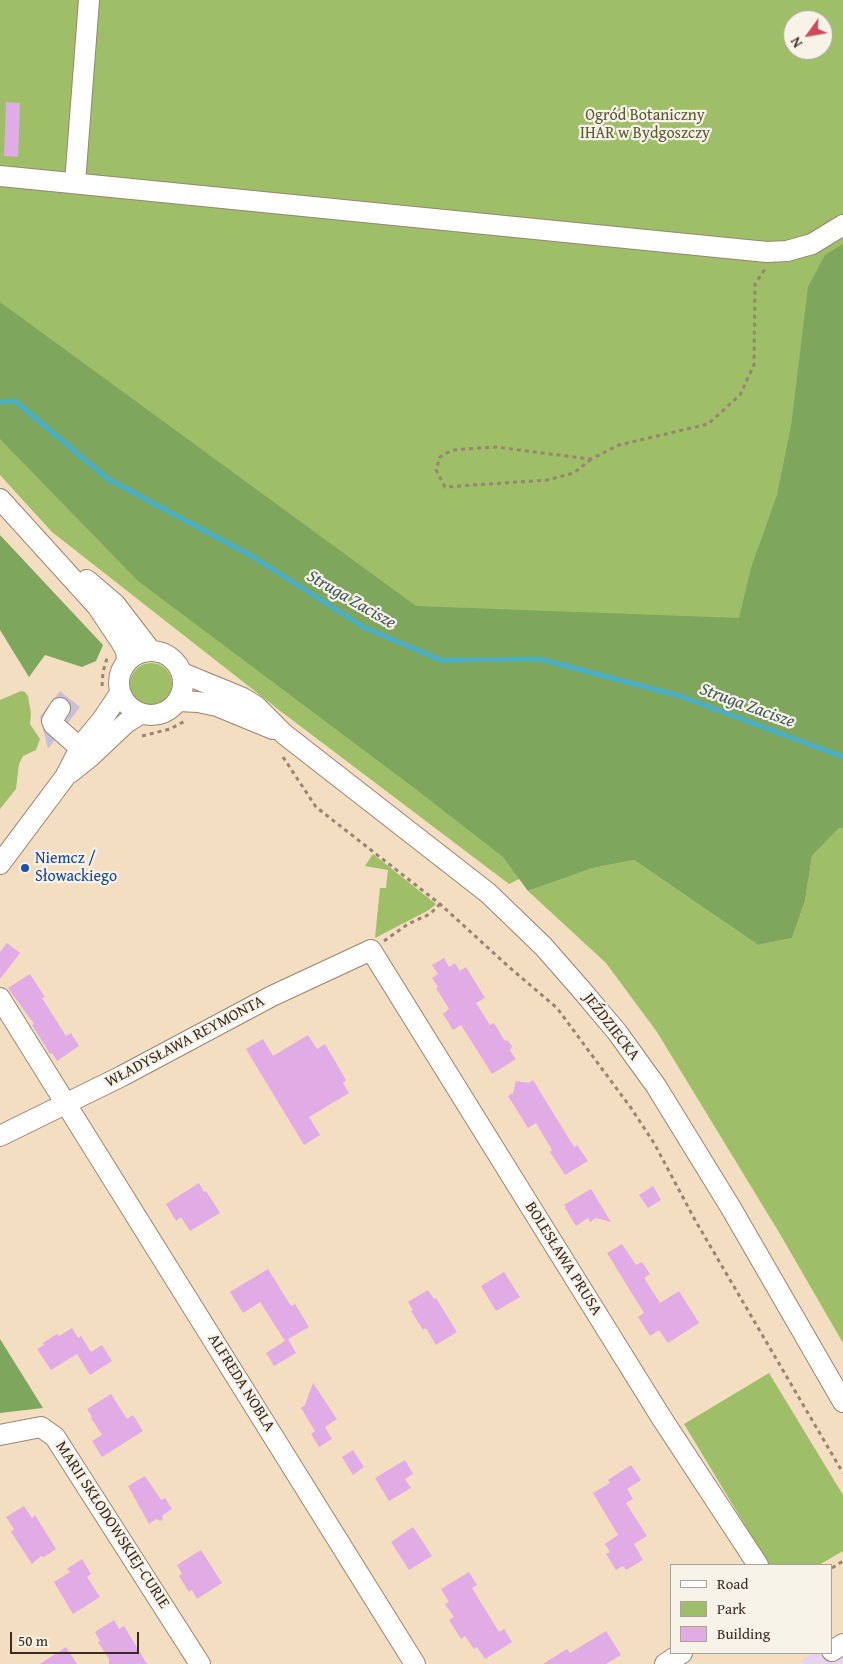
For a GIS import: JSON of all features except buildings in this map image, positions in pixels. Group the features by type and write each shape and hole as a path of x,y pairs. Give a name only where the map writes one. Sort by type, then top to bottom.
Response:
{"street":[{"path":"75,182 89,0"},
{"path":"0,176 767,252 787,251 812,244 829,236 843,226"},
{"path":"0,499 97,606 126,651 128,661"},
{"path":"58,561 91,582 115,604 151,651"},
{"path":"0,864 65,777 80,748 102,720 111,692 119,682 121,671 128,661 139,653 151,651 168,656 178,664 182,673 184,685 178,701 171,709 161,714 151,716 140,714 111,692"},
{"name":"JEŹDZIECKA","path":"182,673 243,698 256,706 280,743"},
{"name":"JEŹDZIECKA","path":"178,701 198,702 217,706 280,743 488,893 542,946 611,1025 656,1086 731,1208 843,1402"},
{"path":"60,708 52,721 54,725 80,748"},
{"path":"65,777 90,757 115,733 140,714"},
{"name":"WŁADYSŁAWA REYMONTA","path":"0,1136 122,1076 272,996 372,950"},
{"name":"BOLESŁAWA PRUSA","path":"372,950 661,1417 757,1564"},
{"name":"ALFREDA NOBLA","path":"0,998 416,1664"},
{"name":"MARII SKŁODOWSKIEJ-CURIE","path":"0,1434 41,1427 55,1437 200,1664"},
{"path":"665,1664 680,1654"}],"path":[{"path":"590,459 496,447 452,450 440,457 436,470 445,487 547,480 574,473 590,459 618,445 708,424 740,395 754,365 755,284 766,268 787,251"},
{"path":"108,651 108,660 103,672 111,692"},
{"path":"115,733 122,740 170,729 195,716"},
{"path":"280,743 282,756 316,807 440,904 557,1008 626,1101 654,1143 695,1220 843,1473"},
{"path":"372,950 408,924 430,914 440,904"}],"shaded area":[{"path":"60,691 80,707 48,749 40,717"},
{"path":"843,1634 843,1664 803,1664 801,1661 812,1654 833,1654 833,1640"}],"green space":[{"name":"Ogród Botaniczny IHAR w Bydgoszczy","path":"0,0 843,0 843,763 632,824 509,884 279,710 52,532 0,475"},
{"path":"843,244 843,828 839,828 812,856 805,901 792,938 758,945 634,860 593,868 528,891 503,857 413,787 138,581 0,439 0,302 416,606 739,618 751,568 777,495 791,426 808,287 825,255"},
{"path":"0,535 103,645 96,661 82,667 45,655 29,677 0,630"},
{"path":"155,663 163,666 169,672 172,684 169,696 163,702 147,705 139,702 133,696 130,680 133,672 139,666"},
{"path":"21,691 25,692 28,696 31,714 30,724 40,739 36,750 23,756 19,764 16,789 0,809 0,700"},
{"path":"839,828 843,828 843,1343 780,1234 657,1032 606,963 528,891 593,868 634,860 758,945 792,938 805,901 812,856"},
{"path":"373,854 436,904 429,910 375,938 380,888 386,888 388,870 365,866"},
{"path":"0,1339 43,1408 0,1413"},
{"path":"769,1373 843,1495 843,1551 821,1564 768,1564 684,1424"}],"waterway":[{"name":"Struga Zacisze","path":"0,402 15,401 108,479 252,556 365,628 441,660 540,659 680,696 843,757"}],"place":[{"name":"Niemcz / Słowackiego","path":"25,868"}]}
